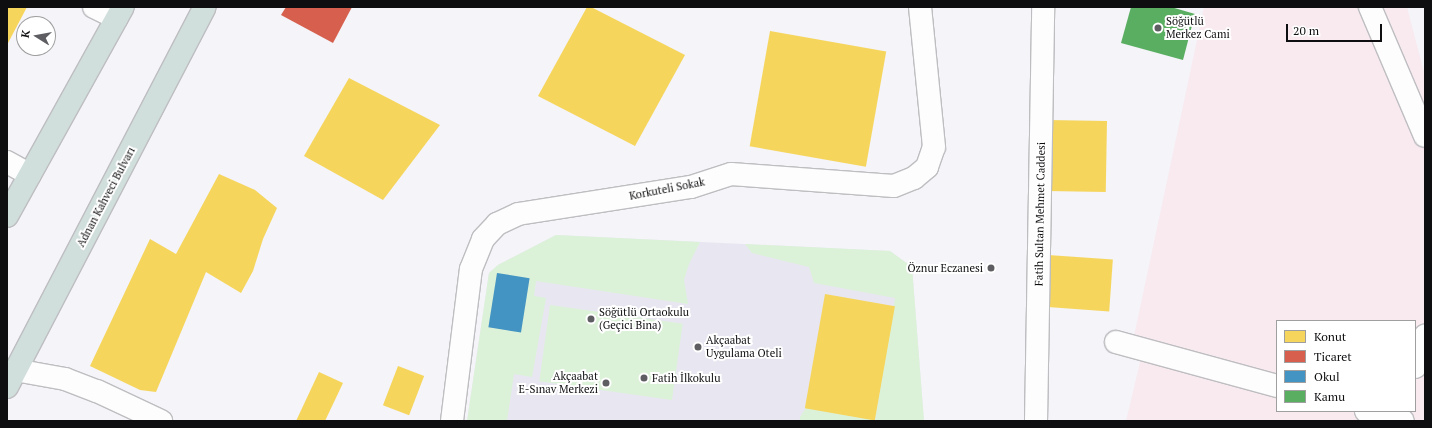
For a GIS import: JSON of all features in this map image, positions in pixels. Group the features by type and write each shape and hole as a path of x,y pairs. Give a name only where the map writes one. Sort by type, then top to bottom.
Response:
{"highway":[{"name":"Adnan Kahveci Bulvarı","path":"11,379 205,7"},
{"path":"7,216 120,12"}],"street":[{"path":"94,7 120,12"},
{"name":"Korkuteli Sokak","path":"452,421 471,269 483,239 497,224 518,214 692,186 732,174 894,186 914,178 927,167 934,147 920,7"},
{"name":"Fatih Sultan Mehmet Caddesi","path":"1036,421 1043,7"},
{"path":"1370,7 1425,136"},
{"path":"7,162 30,175"},
{"path":"1416,364 1425,336"},
{"path":"1116,342 1276,386"},
{"path":"11,379 65,379 96,391 161,421"},
{"path":"1372,412 1401,417"}],"shaded area":[{"path":"1204,7 1407,7 1425,76 1425,421 1126,421 1146,337 1134,336"},
{"name":"Akçaabat Uygulama Oteli","path":"556,235 890,251 912,267 924,421 467,421 489,273 498,265"}],"green space":[{"path":"556,235 700,242 689,264 684,280 688,304 536,281 534,296 546,298 532,377 514,374 507,421 467,421 489,273 498,265"},
{"path":"745,244 890,251 912,267 924,421 800,421 800,417 806,408 875,420 895,298 814,283 809,267 752,253"},
{"path":"550,305 683,324 672,400 539,381"}],"building: Konut":[{"path":"7,7 27,7 22,16 16,16 16,28 7,45"},
{"path":"587,7 591,7 685,55 635,146 538,96"},
{"path":"770,31 886,51 866,167 750,146"},
{"path":"349,78 440,125 383,200 304,156"},
{"path":"1048,120 1107,121 1106,192 1047,191"},
{"path":"219,174 255,190 277,208 263,239 253,271 241,293 206,272 156,392 140,390 90,366 150,239 176,254"},
{"path":"1048,255 1113,260 1109,311 1044,307"},
{"path":"825,294 895,306 875,421 805,408"},
{"path":"398,366 424,376 409,415 383,405"},
{"path":"319,372 343,383 325,421 296,421"}],"building: Ticaret":[{"path":"286,7 352,7 333,43 281,15"}],"building: Okul":[{"path":"497,273 530,278 521,332 488,327"}],"building: Kamu":[{"name":"Söğütlü Merkez Cami","path":"1131,7 1171,7 1195,14 1183,60 1121,43"}],"place":[{"name":"Söğütlü Merkez Cami","path":"1158,28"},
{"name":"Öznur Eczanesi","path":"991,268"},
{"name":"Söğütlü Ortaokulu (Geçici Bina)","path":"591,319"},
{"name":"Akçaabat Uygulama Oteli","path":"698,347"},
{"name":"Fatih İlkokulu","path":"644,378"},
{"name":"Akçaabat E-Sınav Merkezi","path":"606,383"}]}
